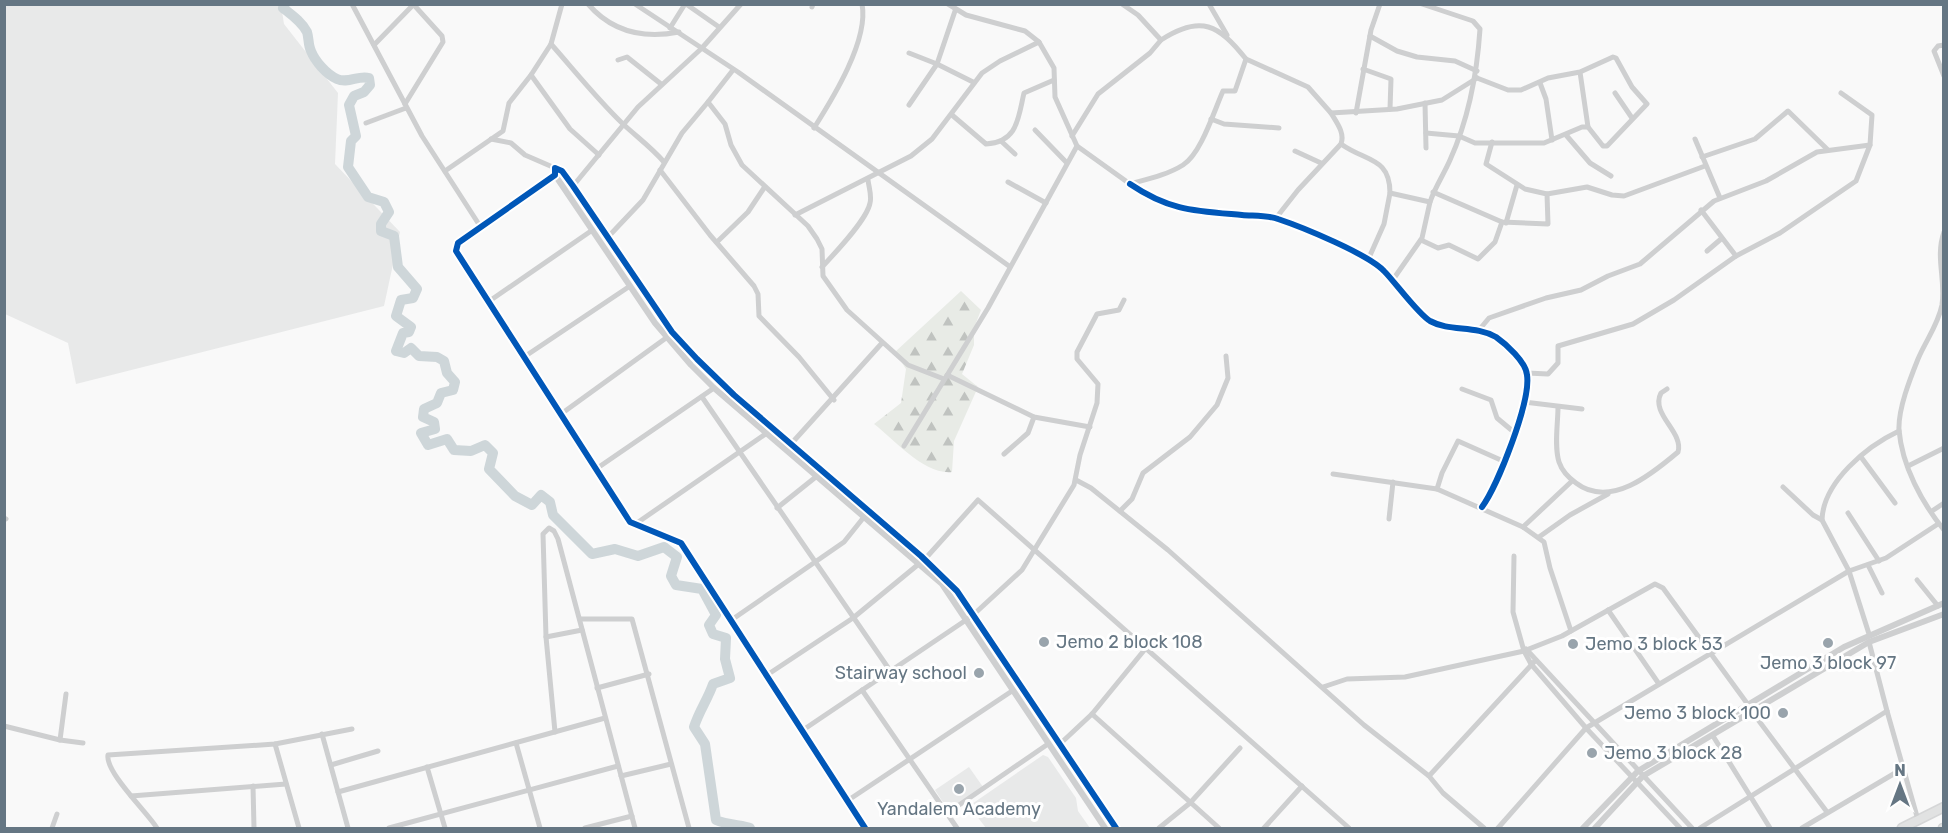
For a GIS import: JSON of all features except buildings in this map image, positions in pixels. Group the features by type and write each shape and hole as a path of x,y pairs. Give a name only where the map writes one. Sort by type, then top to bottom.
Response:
{"main road":[{"path":"1902,828 1944,807"}],"street":[{"path":"352,4 406,106 480,226"},
{"path":"445,171 504,129 509,103 531,75 550,44 562,4"},
{"path":"588,4 603,21 618,29 652,35 679,32"},
{"path":"634,4 702,48 1009,266"},
{"path":"670,28 686,4 719,27"},
{"path":"573,186 661,84 702,48 741,4"},
{"path":"814,128 832,100 856,46 861,29 862,4"},
{"path":"948,4 955,11 1025,31 1039,42 1054,68 1055,97 1077,146 1155,200 1177,208 1276,218 1383,269 1430,321 1443,326 1479,330 1497,338 1527,373 1524,402 1515,434 1482,507"},
{"path":"1122,4 1138,15 1161,40"},
{"path":"1209,4 1228,36 1246,59 1308,87 1340,127 1343,138 1341,144 1321,164 1276,218"},
{"path":"1356,113 1370,36 1380,4"},
{"path":"1392,281 1421,240 1433,192 1459,136 1477,75 1478,26 1473,21 1422,4"},
{"path":"366,123 406,106 443,42 442,36 414,5 374,45"},
{"path":"909,105 937,64 955,11"},
{"path":"1072,136 1098,94 1150,53 1161,40 1193,25 1211,28 1228,36"},
{"path":"1370,36 1397,51 1417,57 1455,61 1477,75 1515,91 1548,78 1580,72 1609,58 1617,58 1632,87 1647,102 1606,146 1603,146 1588,127 1580,72"},
{"path":"795,215 868,180 911,156 932,139 952,115 973,82 1000,61 1039,42"},
{"path":"550,44 624,125 643,139 664,162"},
{"path":"1944,45 1938,46 1934,51 1944,76"},
{"path":"909,53 973,82"},
{"path":"618,60 627,57 661,84"},
{"path":"1130,184 1185,164 1196,152 1223,92 1235,92 1246,59"},
{"path":"1363,69 1391,79 1390,109"},
{"path":"608,237 643,200 692,119 733,70"},
{"path":"531,75 570,129 599,155"},
{"path":"1331,113 1356,113 1442,100 1477,75"},
{"path":"952,115 987,144 1010,138 1019,120 1024,93 1054,80"},
{"path":"1540,83 1546,99 1552,140"},
{"path":"1615,93 1632,118"},
{"path":"1527,373 1548,374 1558,363 1558,346 1633,324 1674,300 1736,256 1780,233 1856,182 1870,145 1872,115 1841,93"},
{"path":"708,102 725,124 736,156 764,188 795,215 817,239 822,249 823,276 847,310 882,343 914,369 945,377 1034,417 1090,427"},
{"path":"1425,103 1426,148"},
{"path":"1702,157 1755,139 1788,111 1828,150"},
{"path":"1211,119 1224,124 1278,128"},
{"path":"1426,133 1459,136 1475,143 1552,140 1581,127 1588,127"},
{"path":"1035,130 1066,162"},
{"path":"1566,135 1590,163 1611,176"},
{"path":"1695,138 1720,198"},
{"path":"491,139 511,143 525,155 558,171 573,186 663,319 697,359 791,444 817,476 864,518 922,561"},
{"path":"1001,141 1014,154"},
{"path":"1492,142 1486,164 1517,185 1547,194 1587,187 1612,195 1624,196 1705,166"},
{"path":"1341,144 1385,169 1390,176 1390,192 1384,224 1368,260"},
{"path":"1479,330 1489,318 1546,298 1581,290 1608,276 1640,264 1701,210 1720,198 1766,181 1816,152 1870,145"},
{"path":"904,446 988,308 1066,162 1077,146"},
{"path":"1295,151 1321,164"},
{"path":"660,170 754,286 758,294 759,316 799,357 834,400"},
{"path":"558,171 480,226 458,243 456,248 488,302 634,525 681,543 729,621 767,675 865,828"},
{"path":"558,171 591,231 666,338 714,388 767,433 804,459 957,591 969,617 1012,691 1105,828"},
{"path":"821,268 841,247 869,208 871,195 868,180"},
{"path":"1008,182 1046,203"},
{"path":"1421,240 1438,248 1449,245 1478,259 1495,242 1517,185"},
{"path":"717,242 748,212 764,188"},
{"path":"1390,192 1430,202"},
{"path":"1433,192 1504,223 1548,224 1547,194"},
{"path":"1701,210 1736,256"},
{"path":"488,302 591,231"},
{"path":"1944,232 1939,258 1942,303 1938,321 1918,359 1900,416 1899,430 1916,489 1944,530"},
{"path":"1707,251 1721,239"},
{"path":"524,357 630,286"},
{"path":"803,730 969,617 1022,570 1076,480 1080,455 1090,427 1099,389 1095,379 1077,359 1077,352 1097,314 1119,310 1124,300"},
{"path":"656,323 663,319"},
{"path":"561,414 666,338"},
{"path":"791,444 834,400 882,343"},
{"path":"1120,511 1132,499 1143,473 1184,443 1217,405 1228,378 1226,356"},
{"path":"596,469 714,388"},
{"path":"1462,389 1491,400 1497,418 1515,434"},
{"path":"1539,537 1570,515 1644,478 1678,452 1679,445 1659,405 1661,393 1667,389"},
{"path":"702,397 891,672"},
{"path":"1524,402 1582,409"},
{"path":"1558,407 1559,462 1572,481 1582,488 1598,493 1612,492"},
{"path":"1004,454 1028,433 1034,417"},
{"path":"1822,520 1828,493 1861,457 1884,438 1899,430"},
{"path":"634,525 767,433"},
{"path":"1437,489 1457,441 1503,461"},
{"path":"1908,466 1944,448"},
{"path":"1861,457 1895,503"},
{"path":"1333,474 1437,489 1482,507 1539,537 1544,542 1550,568 1571,631"},
{"path":"777,508 817,476"},
{"path":"1076,480 1091,488 1120,511 1241,613 1370,730 1430,776 1443,793 1484,828"},
{"path":"1523,527 1572,481"},
{"path":"1389,519 1393,482"},
{"path":"1783,487 1813,515 1822,520 1849,571 1869,634"},
{"path":"767,675 853,618 922,561 978,500 1349,828"},
{"path":"1932,511 1944,503"},
{"path":"1848,513 1879,561"},
{"path":"729,621 844,542 864,518"},
{"path":"1498,828 1586,728 1849,571 1879,561 1938,524"},
{"path":"555,732 546,637 543,534 545,529 552,528 558,539 635,828"},
{"path":"1514,556 1514,612 1525,649 1533,663 1586,728 1680,828"},
{"path":"1868,565 1882,593"},
{"path":"1595,828 1637,782 1641,774 1844,647 1869,634 1941,605 1917,580"},
{"path":"1323,687 1347,679 1405,677 1525,649 1571,631 1650,585 1660,585 1749,706"},
{"path":"1608,610 1659,684"},
{"path":"1583,828 1631,776 1641,774 1737,723 1869,642 1944,614"},
{"path":"969,617 1060,743 1080,777 1116,828"},
{"path":"580,619 632,619 689,828"},
{"path":"546,637 582,630"},
{"path":"1869,642 1902,769 1918,820"},
{"path":"1844,647 1849,654"},
{"path":"1060,743 1092,714 1146,648"},
{"path":"1430,776 1533,663"},
{"path":"1533,663 1594,723 1692,828"},
{"path":"597,688 648,674"},
{"path":"862,690 957,828"},
{"path":"847,801 1012,691"},
{"path":"60,740 66,693"},
{"path":"1700,828 1749,795 1887,711"},
{"path":"1753,713 1827,812"},
{"path":"1092,714 1219,828"},
{"path":"1732,716 1737,723"},
{"path":"338,792 605,718"},
{"path":"4,726 60,740 83,743"},
{"path":"157,828 120,784 107,761 108,755 275,744 352,729"},
{"path":"322,734 348,828"},
{"path":"1713,736 1770,828"},
{"path":"516,743 540,828"},
{"path":"275,744 299,828"},
{"path":"946,814 1048,744"},
{"path":"1159,828 1190,803 1240,748"},
{"path":"331,765 378,751"},
{"path":"621,776 670,764"},
{"path":"389,828 618,766"},
{"path":"428,767 445,828"},
{"path":"1802,828 1902,769"},
{"path":"1073,781 1080,777"},
{"path":"131,796 286,784"},
{"path":"253,786 254,828"},
{"path":"1264,828 1302,786"},
{"path":"52,828 57,814"},
{"path":"585,828 632,816"},
{"path":"1673,821 1679,816"}],"shaded area":[{"path":"5,4 281,5 284,24 338,93 335,164 400,232 384,306 76,384 68,343 5,314"},
{"path":"1043,755 1048,757 1076,798 1078,811 1090,828 986,828 969,806"},
{"name":"Yandalem Academy","path":"969,767 983,787 948,810 935,790"}],"green space":[{"path":"961,291 981,310 974,328 974,345 962,374 978,387 954,441 952,472 931,468 921,462 874,424 901,403 906,369 895,352"}],"waterway":[{"path":"285,4 283,8 305,28 313,55 325,71 341,80 369,78 370,85 364,92 354,96 349,105 356,136 351,141 348,167 368,197 384,202 389,212 381,224 381,231 394,236 398,267 417,289 413,298 401,300 396,316 411,327 409,332 403,333 396,351 404,353 411,348 419,356 437,357 444,361 447,373 455,382 453,390 441,393 437,403 424,409 423,417 434,422 435,429 421,433 428,445 447,439 454,450 471,451 485,445 493,453 489,469 515,496 532,505 541,495 550,502 553,515 592,554 615,549 638,556 664,547 677,557 671,576 676,585 702,589 716,615 709,625 713,634 726,638 725,659 730,678 713,684 694,727 705,744 716,820 750,828"}],"cycle path":[{"path":"865,828 681,543 630,522 456,251 458,243 555,175 555,168 562,171 573,186 672,332 697,359 734,395 921,556 957,591 1116,828"},
{"path":"1130,184 1171,205 1210,212 1269,217 1318,234 1376,264 1430,321 1488,333 1505,344 1526,370 1527,387 1512,442 1496,481 1482,507"}],"place":[{"name":"Jemo 2 block 108","path":"1044,642"},
{"name":"Jemo 3 block 97","path":"1828,643"},
{"name":"Jemo 3 block 53","path":"1573,644"},
{"name":"Stairway school","path":"979,673"},
{"name":"Jemo 3 block 100","path":"1783,713"},
{"name":"Jemo 3 block 28","path":"1592,753"},
{"name":"Yandalem Academy","path":"959,789"}]}
